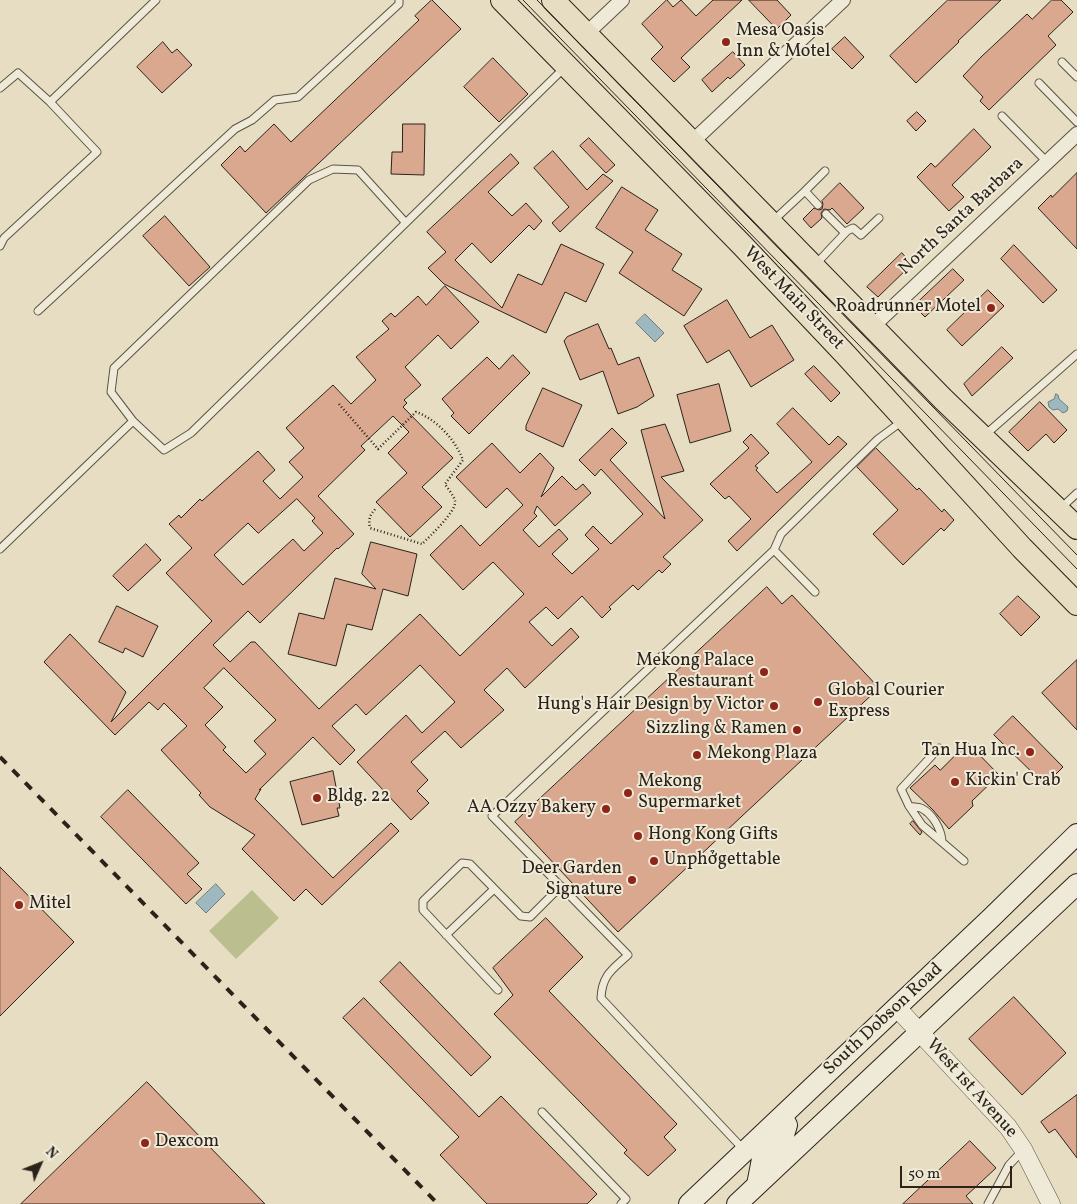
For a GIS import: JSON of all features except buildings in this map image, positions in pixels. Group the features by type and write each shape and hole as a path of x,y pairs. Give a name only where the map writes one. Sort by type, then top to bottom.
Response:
{"main road":[{"name":"West Main Street","path":"502,0 748,252 905,419 1022,548 1077,604"},
{"name":"West Main Street","path":"553,0 872,327 982,437 1077,528"},
{"name":"South Dobson Road","path":"689,1204 897,1008 1077,834"},
{"name":"South Dobson Road","path":"737,1204 1077,884"},
{"path":"758,1185 762,1159 784,1135 787,1125 782,1116"}],"street":[{"path":"586,34 622,0"},
{"path":"692,142 843,0"},
{"name":"North Santa Barbara","path":"872,327 1077,134"},
{"name":"West 1st Avenue","path":"897,1008 1008,1127 1023,1149 1051,1204"}],"lane":[{"path":"50,102 156,0"},
{"path":"38,310 235,129 252,120 275,100 298,97 399,4 399,0"},
{"path":"1062,62 1077,78"},
{"path":"0,88 18,73 50,102 97,152 2,236 0,246"},
{"path":"406,223 358,170 333,169 309,180 114,368 111,392 133,421 164,450 191,433 406,223 558,74"},
{"path":"1039,83 1077,122"},
{"path":"1002,116 1046,162"},
{"path":"771,224 825,171"},
{"path":"805,190 818,204"},
{"path":"826,214 845,233"},
{"path":"814,267 845,233 853,228 862,235 879,218"},
{"path":"982,437 1076,356"},
{"path":"745,1151 601,998 602,984 628,955 492,816 774,550 782,534 878,439 905,419"},
{"path":"0,549 133,421"},
{"path":"1059,510 1077,492"},
{"path":"774,550 816,592"},
{"path":"939,748 901,789 909,806 922,825 964,861"},
{"path":"909,806 921,808 931,816 942,833 942,841"},
{"path":"498,990 423,910 423,901 462,863 470,864 520,916 530,917 561,886"},
{"path":"446,935 494,889"},
{"path":"542,1112 626,1198 621,1204"},
{"path":"988,1204 1009,1165 1023,1149"}],"path":[{"path":"339,404 378,449 416,412 423,414 432,420 459,449 463,460 445,484 455,502 454,507 450,515 422,544 370,528 371,514 376,508"}],"green space":[{"path":"252,890 279,918 236,959 209,931"}],"water":[{"path":"645,314 664,333 655,342 636,323"},
{"path":"1056,394 1068,407 1067,411 1063,413 1058,409 1053,410 1049,407 1048,402 1054,399"},
{"path":"216,884 225,894 206,913 196,903"}],"tram line":[{"path":"523,0 1077,569"},
{"path":"537,0 1077,555"}],"railway":[{"path":"0,757 438,1204"}],"place":[{"name":"Mesa Oasis Inn & Motel","path":"726,42"},
{"name":"Roadrunner Motel","path":"991,308"},
{"name":"Mekong Palace Restaurant","path":"764,672"},
{"name":"Global Courier Express","path":"818,702"},
{"name":"Hung's Hair Design by Victor","path":"774,706"},
{"name":"Sizzling & Ramen","path":"797,730"},
{"name":"Tan Hua Inc.","path":"1030,752"},
{"name":"Mekong Plaza","path":"697,755"},
{"name":"Kickin' Crab","path":"955,782"},
{"name":"Mekong Supermarket","path":"628,793"},
{"name":"Bldg. 22","path":"317,798"},
{"name":"AA Ozzy Bakery","path":"606,809"},
{"name":"Hong Kong Gifts","path":"638,836"},
{"name":"Unphởgettable","path":"654,861"},
{"name":"Deer Garden Signature","path":"632,880"},
{"name":"Mitel","path":"19,905"},
{"name":"Dexcom","path":"145,1143"}]}
